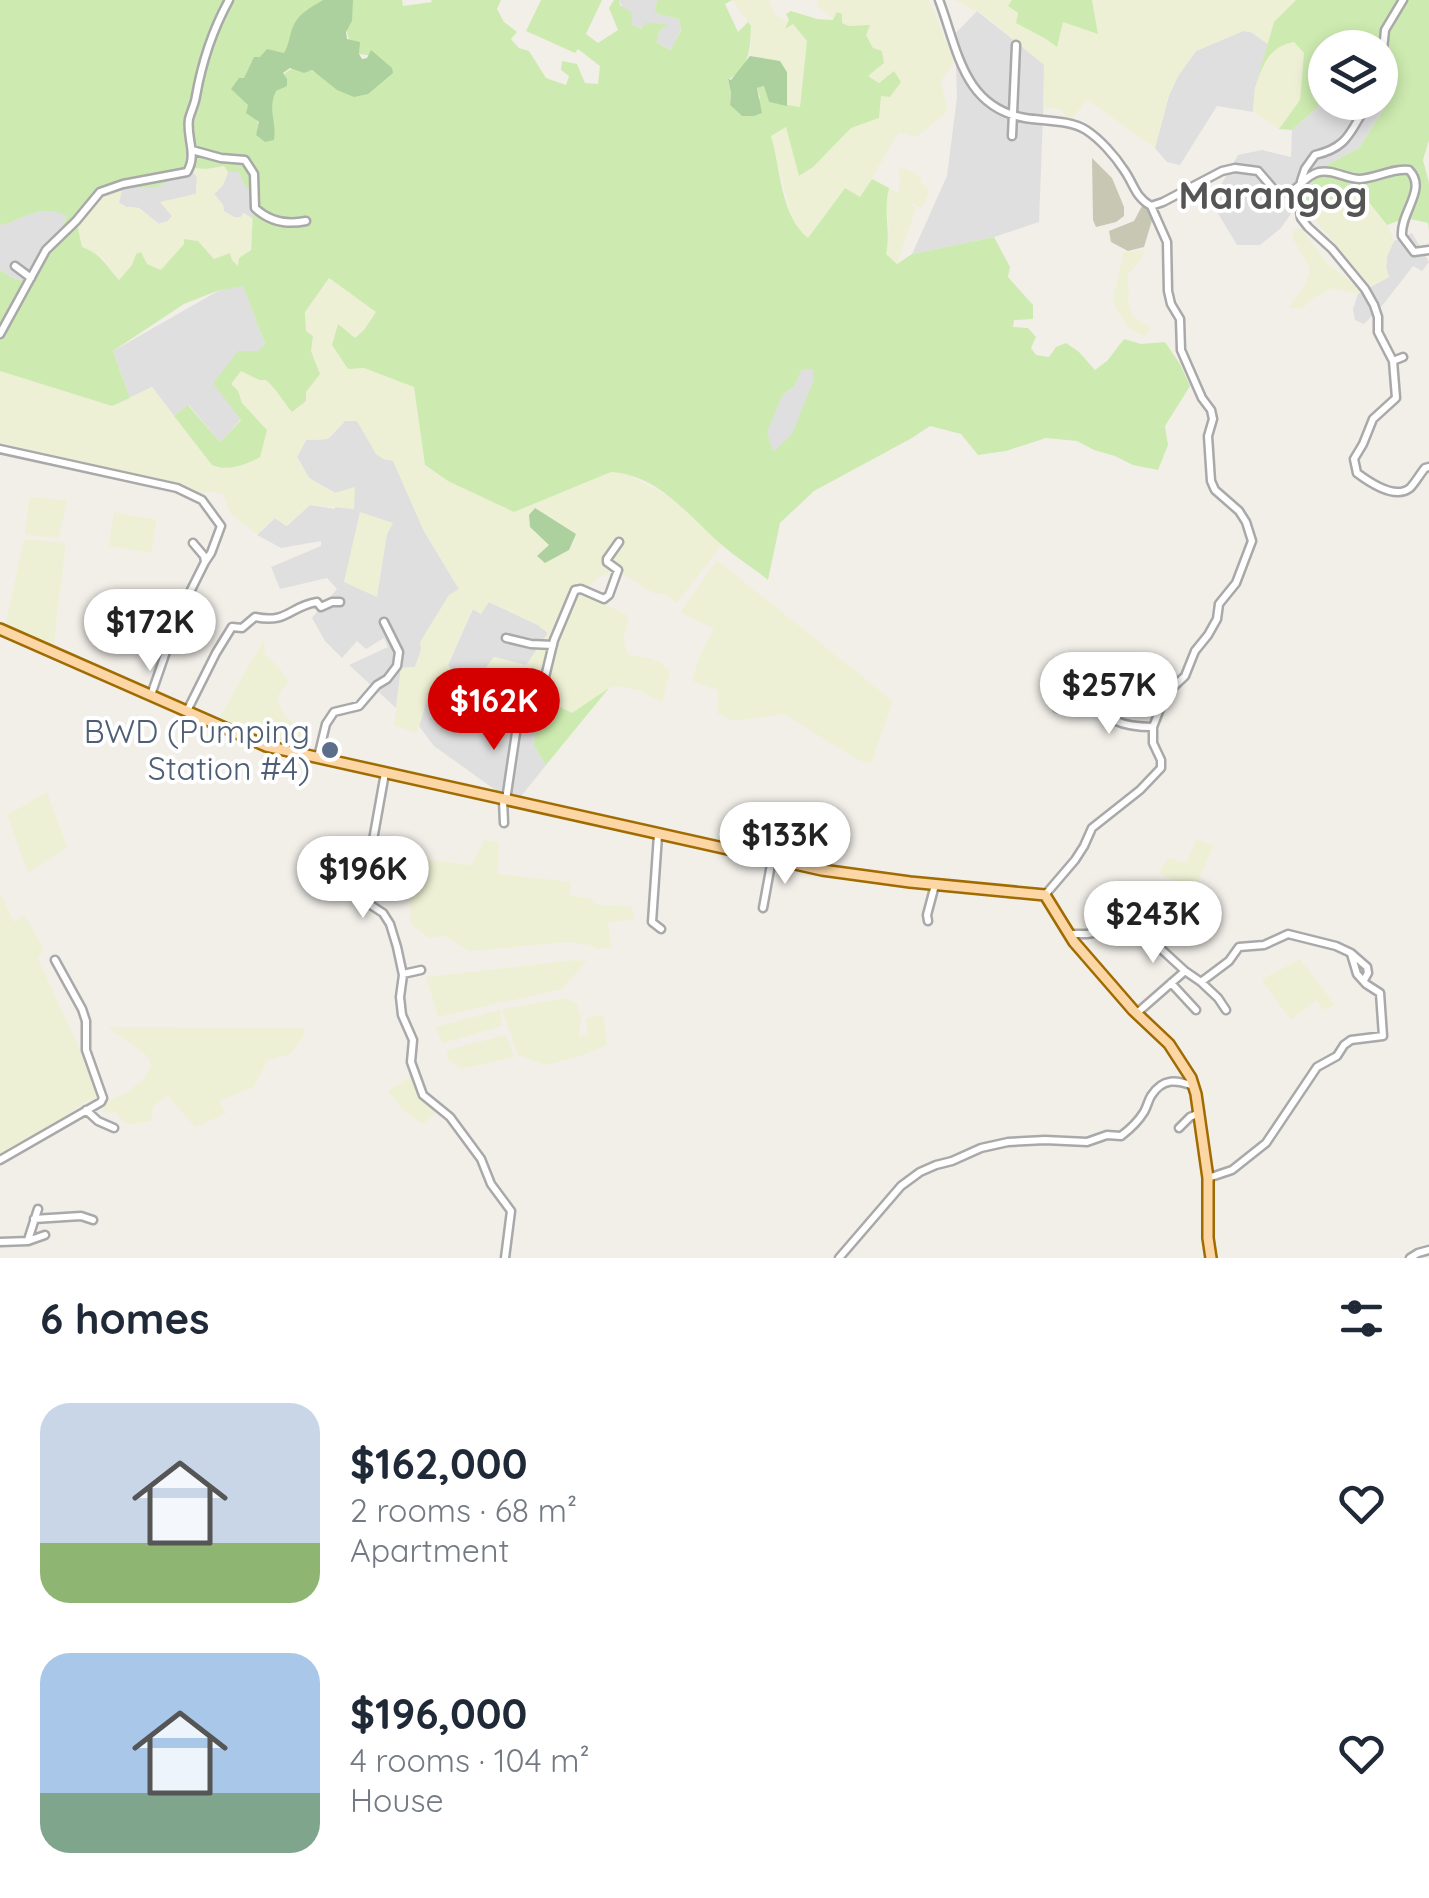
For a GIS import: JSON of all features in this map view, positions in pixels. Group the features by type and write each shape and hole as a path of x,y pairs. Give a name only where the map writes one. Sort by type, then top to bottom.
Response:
{"main road":[{"path":"0,629 266,746 848,874 1045,895 1069,934 1185,1066 1194,1086 1208,1178 1210,1258"}],"street":[{"path":"0,334 46,250 100,192 187,172 190,168 188,123 212,33 229,0"},
{"path":"939,0 964,68 979,96 1014,115 1084,128 1122,166 1136,194 1151,206 1167,242 1168,291 1180,319 1181,350 1213,418 1208,436 1211,481 1246,522 1252,541 1236,583 1219,604 1217,619 1194,650 1183,681 1168,692 1152,727 1160,768 1140,790 1092,828 1075,860 1045,895"},
{"path":"1385,30 1403,0"},
{"path":"1012,136 1016,45"},
{"path":"1358,120 1336,149 1315,155 1305,169 1298,188 1301,218 1365,290 1377,312 1380,336 1393,361 1396,398 1373,419 1354,459 1357,473 1370,483 1401,492 1429,468"},
{"path":"192,150 245,160 254,174 254,208 286,223 306,221"},
{"path":"1151,206 1235,168 1258,171 1276,192 1286,193 1317,172 1360,179 1409,170 1417,178 1417,186 1402,223 1402,236 1414,252 1429,250"},
{"path":"15,266 31,278"},
{"path":"1393,361 1403,356"},
{"path":"0,449 178,488 202,500 218,520 221,526 211,553 174,624 150,696"},
{"path":"504,823 504,800 517,726 527,694 545,677 552,645 575,590 604,599 609,595 618,570 607,559 619,542"},
{"path":"193,543 205,562"},
{"path":"188,711 232,628 242,628 255,616 268,620 282,618 312,602 321,607 340,602"},
{"path":"318,758 326,724 334,712 359,706 397,666 400,652 384,622"},
{"path":"506,638 552,645"},
{"path":"1057,708 1076,707 1089,690 1095,692 1104,714 1119,722 1152,727"},
{"path":"386,772 363,896 390,924 403,974 402,1015 413,1040 412,1062 423,1095 450,1117 509,1206 512,1220 505,1258"},
{"path":"658,835 652,922 661,929"},
{"path":"762,908 772,859"},
{"path":"928,921 936,884"},
{"path":"1069,934 1136,926 1201,982 1226,1010"},
{"path":"1201,982 1239,947 1264,945 1288,934 1325,942 1351,953 1367,966 1364,980 1380,993 1383,1036 1351,1040 1337,1056 1317,1067 1266,1143 1232,1170 1208,1178"},
{"path":"0,1160 104,1098 86,1050 82,1009 55,960"},
{"path":"403,974 421,970"},
{"path":"1137,1013 1185,971"},
{"path":"1171,983 1196,1010"},
{"path":"839,1258 902,1186 920,1172 993,1144 1034,1140 1087,1142 1106,1135 1121,1136 1144,1113 1160,1087 1181,1080 1194,1086"},
{"path":"86,1110 114,1128"},
{"path":"1179,1128 1199,1113"},
{"path":"32,1250 38,1209"},
{"path":"34,1219 81,1216 93,1220"},
{"path":"0,1242 45,1236"},
{"path":"1410,1258 1429,1250"}],"shaded area":[{"path":"619,0 657,0 656,13 679,19 681,29 672,50 657,43 665,25 643,29 631,25"},
{"path":"732,0 770,0 774,14 793,23 807,41 800,107 787,106 787,72 780,61 750,56 751,26"},
{"path":"817,0 929,0 954,61 941,81 948,111 917,137 899,132 860,198 845,188 807,239 792,220 771,136 786,127 800,176 851,128 879,118 879,84 867,76 873,49 861,27 834,20 817,6"},
{"path":"954,0 1012,0 1009,6 1056,46 1063,21 1098,33 1092,0 1296,0 1274,22 1268,44 1243,31 1196,51 1169,95 1155,148 1087,100 1067,125 1062,109 1043,108 1044,65 984,15"},
{"path":"977,11 1045,65 1039,222 994,237 912,254 947,176 957,97 955,34"},
{"path":"1243,31 1268,44 1255,88 1253,112 1217,106 1180,165 1167,162 1155,148 1178,76 1196,51"},
{"path":"1294,42 1304,52 1300,100 1279,129 1253,112 1255,88 1266,58 1281,45"},
{"path":"1308,116 1308,120 1376,120 1359,148 1323,167 1281,228 1260,245 1237,245 1211,202 1238,155 1262,150 1291,157 1292,130"},
{"path":"1092,158 1112,178 1124,207 1124,216 1116,222 1096,227 1093,220"},
{"path":"224,166 228,172 214,194 224,211 234,217 243,213 253,219 250,250 238,267 232,260 214,259 198,241 184,240 161,271 147,264 141,252 119,280 104,258 82,247 77,224 105,193 123,186 119,203 139,208 158,224 172,216 160,202 196,194 197,177 193,172 186,173 191,168"},
{"path":"900,167 922,179 929,194 921,209 904,198 916,208 897,264 886,254 886,199 889,188 898,193"},
{"path":"193,172 197,177 196,194 161,202 172,216 168,221 159,224 139,208 118,202 123,186"},
{"path":"228,172 240,172 254,190 253,219 244,213 233,217 224,212 214,194"},
{"path":"1365,196 1386,221 1394,241 1387,256 1389,277 1371,286 1308,212 1324,200"},
{"path":"1142,206 1150,208 1153,217 1144,247 1128,251 1111,242 1109,231 1134,221"},
{"path":"47,210 67,216 31,273 26,279 16,280 0,270 0,224"},
{"path":"1301,228 1326,262 1361,290 1358,294 1332,288 1302,309 1288,308 1309,274 1292,237 1294,230"},
{"path":"1412,233 1429,262 1422,271 1413,266 1364,324 1355,320 1353,309 1358,294 1389,277 1387,256 1394,241"},
{"path":"1145,250 1127,282 1133,316 1151,328 1144,337 1127,326 1113,299 1124,252"},
{"path":"328,278 377,312 354,338 338,326 332,346 348,369 364,368 414,386 425,466 514,512 611,472 626,473 675,500 722,545 677,603 615,569 597,578 584,593 629,616 624,636 629,655 650,658 670,671 662,703 641,691 618,686 572,713 560,707 535,728 492,697 504,678 486,667 494,657 526,665 548,633 489,602 481,614 472,609 448,665 466,691 446,705 426,702 417,733 394,726 401,668 415,667 420,642 449,595 459,589 424,531 393,461 376,454 357,421 345,421 328,439 306,440 297,457 309,478 335,493 355,487 354,509 310,505 286,526 275,518 257,535 230,513 223,494 188,494 176,483 0,443 0,371 112,406 152,387 212,465 229,468 248,464 267,430 242,403 231,384 241,370 266,380 281,394 284,403 306,392 313,336 305,330 306,311"},
{"path":"243,285 265,344 259,351 238,352 241,419 220,442 189,405 174,416 152,387 130,398 113,351 218,291"},
{"path":"802,368 813,369 814,382 792,435 773,453 766,432 782,396 795,385"},
{"path":"345,421 357,421 383,459 393,460 424,531 459,589 421,650 415,667 401,668 396,708 349,665 388,647 384,638 366,649 357,641 342,658 325,641 312,618 337,589 327,578 280,589 271,567 321,546 321,541 281,548 257,535 275,518 287,526 310,505 335,509 335,493 309,478 297,457 306,440 328,439"},
{"path":"29,497 67,500 59,538 25,535"},
{"path":"114,512 157,520 151,553 108,546"},
{"path":"360,512 393,523 387,534 377,597 344,582"},
{"path":"24,539 66,543 53,649 5,627"},
{"path":"717,560 893,701 871,764 856,759 784,714 733,721 717,713 718,690 692,681 714,629 680,612"},
{"path":"489,602 548,633 526,666 494,657 487,667 505,678 501,705 535,728 534,746 546,765 515,804 434,746 419,726 426,702 473,609"},
{"path":"264,639 265,654 289,682 277,700 284,715 302,734 297,748 262,743 216,723"},
{"path":"47,792 67,847 28,873 7,815"},
{"path":"484,840 499,842 498,874 571,882 569,895 601,905 632,907 635,919 608,923 612,948 597,949 569,942 469,951 445,936 429,938 411,924 408,857 472,865"},
{"path":"1196,840 1214,845 1194,890 1159,873 1168,858 1186,863"},
{"path":"0,893 14,922 24,915 44,949 38,959 101,1096 0,1155"},
{"path":"1300,959 1335,1005 1323,1010 1316,1000 1291,1020 1261,980"},
{"path":"587,961 562,989 438,1017 426,977"},
{"path":"567,998 577,1004 581,1018 579,1037 588,1035 586,1018 603,1015 607,1045 547,1065 518,1055 502,1009"},
{"path":"500,1010 502,1026 443,1043 435,1027"},
{"path":"108,1027 303,1028 305,1034 290,1054 268,1060 253,1087 219,1101 226,1114 195,1127 168,1096 153,1106 151,1121 130,1125 118,1113 103,1112 105,1101 123,1095 142,1081 151,1066 147,1056"},
{"path":"506,1035 514,1057 460,1069 447,1058 447,1050"},
{"path":"408,1078 420,1085 420,1096 437,1111 423,1124 404,1111 388,1091"}],"green space":[{"path":"0,0 336,0 285,56 263,57 249,68 245,92 249,108 274,140 272,102 286,72 303,68 323,77 376,56 359,54 350,40 347,29 351,0 402,0 403,6 431,0 501,0 497,9 504,22 517,32 511,39 519,48 529,51 546,78 566,85 569,76 561,70 562,61 577,64 585,83 598,84 600,66 578,49 575,53 526,31 541,0 602,0 586,34 598,43 618,30 609,8 614,0 619,0 632,13 632,25 642,29 645,23 667,24 659,32 657,43 671,50 681,30 679,19 655,13 657,0 732,0 725,4 738,32 748,22 751,26 745,64 728,80 730,105 742,116 754,116 760,97 757,88 765,86 769,102 800,107 807,41 793,24 785,29 789,20 786,14 791,11 833,20 837,12 842,14 842,23 849,26 870,25 866,35 873,48 882,51 884,63 868,76 879,83 894,71 901,82 890,97 881,96 879,118 851,128 799,176 786,127 771,136 787,204 808,238 845,188 860,197 872,179 889,188 886,254 897,264 912,254 994,237 1010,267 1008,277 1033,305 1033,319 1014,320 1013,327 1028,328 1036,337 1031,348 1036,355 1049,357 1056,347 1066,343 1095,370 1124,339 1141,344 1165,342 1190,386 1165,426 1168,445 1158,470 1133,465 1077,441 1046,438 978,455 961,434 930,426 814,491 780,523 768,580 723,546 673,499 628,475 611,472 514,512 448,481 425,465 414,387 364,368 348,369 332,345 338,324 355,338 376,312 329,278 305,312 306,331 313,336 311,351 320,374 306,392 306,401 292,412 266,380 241,371 231,384 242,403 267,430 260,457 243,465 212,465 174,416 188,405 220,442 241,420 213,383 238,351 258,351 265,344 243,286 184,304 113,351 130,398 112,406 0,371 0,270 16,280 26,279 59,234 67,216 44,211 0,224","holes":["224,166 228,172 239,172 246,188 254,191 251,250 239,258 238,266 230,253 214,259 198,241 184,239 161,270 147,264 141,252 119,280 99,257 82,247 77,224 105,193 123,186 156,188 191,168","802,369 813,369 813,382 792,434 773,452 767,432 782,396 795,385"]},
{"path":"323,0 353,0 347,39 360,42 362,59 371,50 393,73 368,94 354,97 337,90 312,70 304,73 290,68 283,73 287,86 276,91 273,98 274,140 265,142 256,135 259,122 246,113 248,105 231,89 239,78 244,78 254,57 260,57 267,49 284,53 297,19"},
{"path":"1012,0 1092,0 1098,34 1063,22 1057,47 1016,23 1018,13 1008,6"},
{"path":"1296,0 1429,0 1429,140 1423,160 1429,183 1429,231 1428,223 1406,218 1387,225 1364,196 1324,200 1308,212 1295,207 1323,167 1359,148 1377,120 1398,120 1398,30 1308,30 1308,116 1292,130 1279,129 1300,100 1304,53 1294,42 1272,53 1255,88 1274,22"},
{"path":"750,56 780,61 787,72 787,106 769,102 764,86 757,88 762,113 742,116 730,105 728,79"},
{"path":"535,508 576,534 569,550 545,563 537,556 549,545 530,527 529,515"},
{"path":"609,688 546,765 534,746 535,728 560,707 572,713"}],"place":[{"name":"BWD (Pumping Station #4)","path":"330,750"}],"district":[{"name":"Marangog","path":"1273,196"}]}
